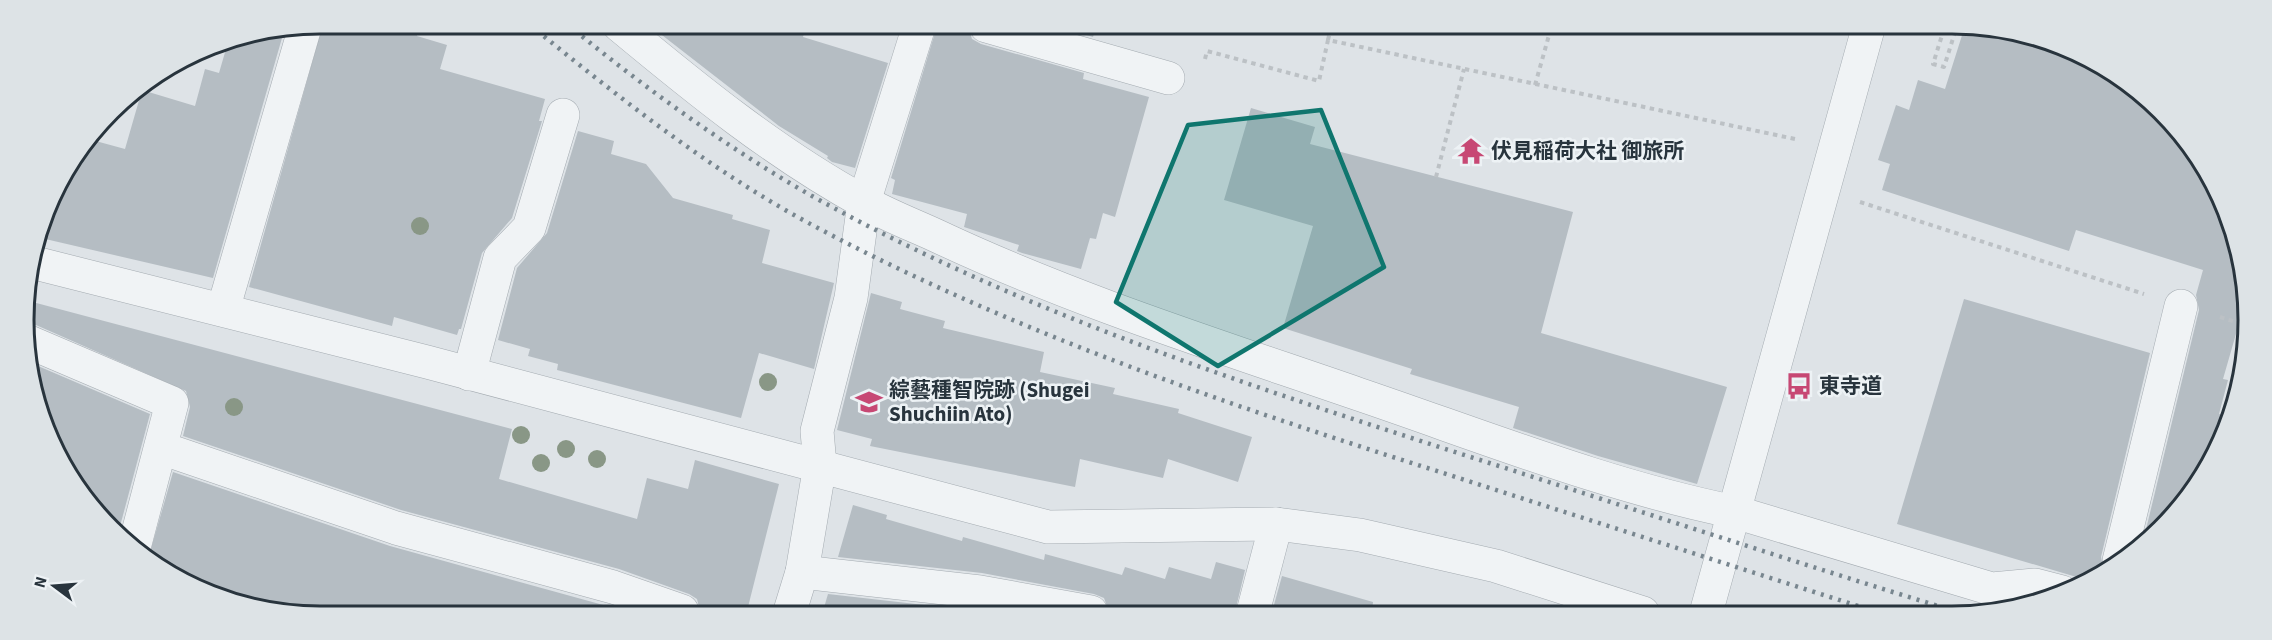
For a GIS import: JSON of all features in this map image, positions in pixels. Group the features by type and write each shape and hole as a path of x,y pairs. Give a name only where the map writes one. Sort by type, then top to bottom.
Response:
{"street":[{"path":"630,34 680,75 764,136 864,202 1004,268 1179,333 1568,466 1735,512 1992,589 2036,585 2049,588"},
{"path":"792,606 802,572 820,465 817,431 851,298 864,202 916,34"},
{"path":"1014,34 1168,78"},
{"path":"1708,606 1867,34"},
{"path":"223,310 303,35"},
{"path":"469,374 500,258 529,228 563,116"},
{"path":"40,264 820,465 1048,527 1276,524 1360,535 1497,566 1621,606"},
{"path":"2122,550 2181,306"},
{"path":"36,345 172,403 136,539"},
{"path":"161,448 396,528 613,587 668,606"},
{"path":"1255,606 1276,524"},
{"path":"802,572 980,592 1058,606"}],"path":[{"path":"1168,78 1197,87 1207,51 1319,81 1329,34"},
{"path":"1535,85 1549,34"},
{"path":"1942,34 1933,64 1944,67 1954,34"},
{"path":"1328,40 1834,148"},
{"path":"1436,177 1464,69"},
{"path":"1822,189 2238,323"}],"highlighted area":[{"path":"1321,110 1384,267 1218,366 1116,302 1188,125"}],"building":[{"path":"320,34 418,34 417,36 447,45 440,69 545,99 539,121 542,121 512,218 482,253 461,329 457,335 394,317 392,326 249,287"},
{"path":"661,34 804,34 803,37 888,63 855,168 832,162 827,158 828,156 779,126"},
{"path":"935,34 970,34 972,39 981,44 1084,73 1083,79 1149,97 1115,217 1103,213 1096,239 1090,238 1081,269 1022,253 1017,251 1019,245 964,227 967,214 892,194 895,180 891,178"},
{"path":"1962,35 2008,40 2061,56 2095,73 2126,93 2154,118 2189,161 2216,211 2232,264 2238,320 2223,379 2228,380 2219,414 2221,415 2208,446 2189,479 2179,494 2146,529 2199,310 2196,295 2203,270 2076,230 2069,251 1882,190 1890,164 1878,160 1896,105 1909,110 1918,80 1945,89"},
{"path":"282,37 213,278 46,239 64,194 97,141 125,149 140,99 148,92 195,106 205,69 219,73 225,51 246,44"},
{"path":"1251,108 1315,127 1310,144 1573,212 1541,333 1727,387 1697,484 1598,456 1513,428 1519,407 1410,374 1412,369 1283,328 1313,226 1224,200"},
{"path":"578,131 614,141 611,154 646,164 673,198 733,215 732,219 770,230 762,263 834,283 814,369 759,353 741,418 557,370 558,364 528,356 530,349 498,340 517,268 547,233"},
{"path":"871,293 902,302 900,309 945,321 943,328 1044,352 1040,372 1115,388 1113,394 1179,409 1178,413 1252,437 1238,482 1168,459 1163,478 1080,459 1075,487 870,446 872,439 837,430"},
{"path":"1964,299 2150,353 2101,557 2102,563 2076,577 1897,524"},
{"path":"35,303 512,429 499,479 637,519 647,478 688,489 695,460 779,484 748,606 699,606 697,599 689,594 619,569 401,510 183,436 190,407 186,391 36,325"},
{"path":"38,366 150,414 121,524 93,494 64,446 44,394"},
{"path":"173,472 390,546 607,606 320,606 283,603 246,596 211,584 177,567 151,550"},
{"path":"853,505 887,515 886,519 962,541 963,537 1044,560 1045,554 1122,575 1125,567 1165,579 1169,567 1211,579 1216,562 1245,570 1236,606 1107,606 1104,598 1094,594 982,573 838,557"},
{"path":"1282,576 1373,602 1373,606 1274,606"},
{"path":"828,594 933,606 824,606"}],"railway":[{"path":"541,34 628,103 731,177 803,220 957,296 1115,361 1277,419 1858,606"},
{"path":"580,34 687,116 812,196 892,238 1056,312 1309,404 1938,606"}],"place":[{"name":"伏見稲荷大社 御旅所","path":"1471,151"},
{"name":"東寺道","path":"1799,386"},
{"name":"綜藝種智院跡 (Shugei Shuchiin Ato)","path":"869,402"}]}
